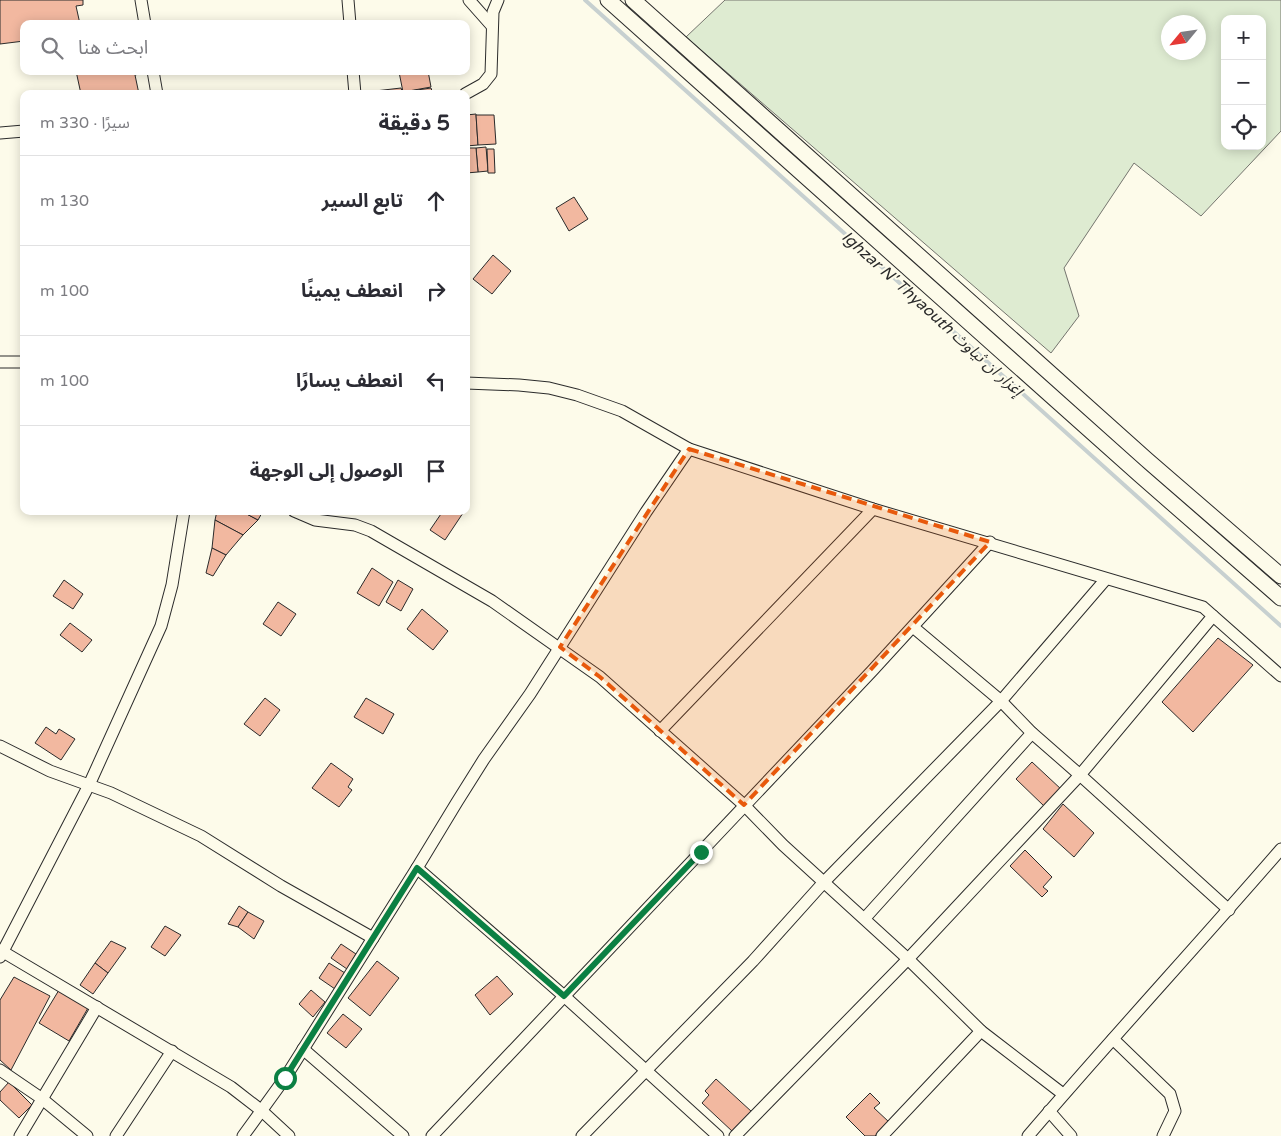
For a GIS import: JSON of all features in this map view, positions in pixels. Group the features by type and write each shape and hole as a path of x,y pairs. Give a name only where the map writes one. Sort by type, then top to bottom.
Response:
{"street":[{"path":"140,0 144,20"},
{"path":"348,0 350,20"},
{"path":"470,0 492,26"},
{"path":"470,92 483,84 491,74 493,12 498,0"},
{"path":"608,0 1140,475 1281,598"},
{"path":"633,0 1147,460 1281,576"},
{"path":"154,75 157,90"},
{"path":"353,75 355,90"},
{"path":"0,133 20,131"},
{"path":"0,362 20,362"},
{"path":"470,383 539,387 577,395 622,411 689,449 873,508 1203,607 1281,676"},
{"path":"242,1136 262,1111 304,1049 484,760 530,694 646,512 689,449"},
{"path":"660,731 873,508"},
{"path":"183,515 172,585 161,626 89,786 1,953 231,1087 262,1111 289,1136"},
{"path":"303,515 315,520 355,524 372,531 492,602 560,647 600,677 744,805 783,845 865,918 981,1030 1063,1094"},
{"path":"432,1136 671,885 913,627 990,542"},
{"path":"582,1136 753,961 824,882 1001,701 1106,579"},
{"path":"734,1136 908,959 1080,775 1213,616"},
{"path":"913,627 1001,701 1032,733 1229,910"},
{"path":"865,918 1032,733"},
{"path":"0,746 50,771 111,793 200,836 281,886 373,938"},
{"path":"1028,1136 1063,1094 1229,910 1281,849"},
{"path":"417,868 564,996 718,1136"},
{"path":"20,1136 96,1007"},
{"path":"882,1136 981,1030"},
{"path":"1113,1039 1170,1094 1174,1111 1163,1136"},
{"path":"304,1049 403,1136"},
{"path":"116,1136 172,1052"},
{"path":"0,1070 41,1098 87,1136"},
{"path":"1049,1111 1070,1136"}],"highlighted area":[{"path":"689,449 990,542 744,805 600,677 560,647"}],"green space":[{"path":"725,0 1281,0 1281,131 1266,147 1266,15 1221,15 1221,150 1263,150 1201,216 1134,163 1064,268 1079,316 1051,353 686,37"}],"building":[{"path":"0,0 83,0 83,5 76,6 79,20 20,20 20,42 0,44"},
{"path":"77,75 135,75 138,90 80,90"},
{"path":"400,75 429,75 431,87 403,90"},
{"path":"401,88 402,90 384,90"},
{"path":"476,114 478,145 470,146 470,115"},
{"path":"476,115 494,115 496,144 478,145"},
{"path":"486,147 488,171 478,172 476,148"},
{"path":"470,148 476,148 478,172 470,173"},
{"path":"487,149 494,149 495,173 488,173"},
{"path":"574,197 588,219 569,231 556,208"},
{"path":"493,255 511,271 492,294 473,279"},
{"path":"216,515 249,515 258,520 243,535 215,520"},
{"path":"249,515 261,515 258,520"},
{"path":"440,515 462,515 445,540 430,530"},
{"path":"215,520 243,535 226,555 212,548"},
{"path":"212,548 226,555 213,576 206,573"},
{"path":"372,568 393,582 379,606 357,593"},
{"path":"64,580 83,594 73,609 53,596"},
{"path":"398,580 413,589 401,611 386,602"},
{"path":"278,602 296,614 281,636 263,624"},
{"path":"422,609 448,631 433,650 407,629"},
{"path":"70,623 92,640 82,652 60,635"},
{"path":"1218,638 1253,665 1193,732 1162,702"},
{"path":"265,698 280,710 260,736 244,724"},
{"path":"366,698 394,714 383,734 354,717"},
{"path":"46,727 56,734 59,729 75,739 61,760 35,743"},
{"path":"1032,762 1062,790 1045,807 1016,779"},
{"path":"331,763 353,779 348,787 352,790 339,807 312,788"},
{"path":"1063,804 1094,833 1074,857 1043,829"},
{"path":"1025,850 1052,877 1043,887 1048,891 1042,897 1010,866"},
{"path":"239,906 248,912 238,927 228,924"},
{"path":"248,912 264,921 254,939 238,927"},
{"path":"165,926 181,935 165,956 151,947"},
{"path":"111,941 126,948 108,973 95,963"},
{"path":"341,944 356,954 347,969 331,958"},
{"path":"377,961 399,978 370,1016 348,998"},
{"path":"95,963 108,973 93,994 80,985"},
{"path":"329,963 345,973 335,989 319,978"},
{"path":"497,976 513,994 490,1015 475,995"},
{"path":"14,977 50,996 11,1070 0,1060 0,1000"},
{"path":"59,990 88,1008 69,1041 39,1023"},
{"path":"311,990 325,1002 313,1017 299,1004"},
{"path":"343,1014 362,1029 346,1048 327,1033"},
{"path":"716,1079 752,1112 733,1132 702,1103 709,1095 705,1091"},
{"path":"9,1082 32,1105 19,1118 0,1100 0,1092"},
{"path":"870,1093 880,1103 874,1108 889,1122 875,1136 865,1136 846,1117"}],"waterway":[{"name":"Ighzar N' Thyaouth إغزار ان ثياوث","path":"585,0 1281,626"}],"route":[{"path":"285,1078 417,868 564,996 701,852"}]}
